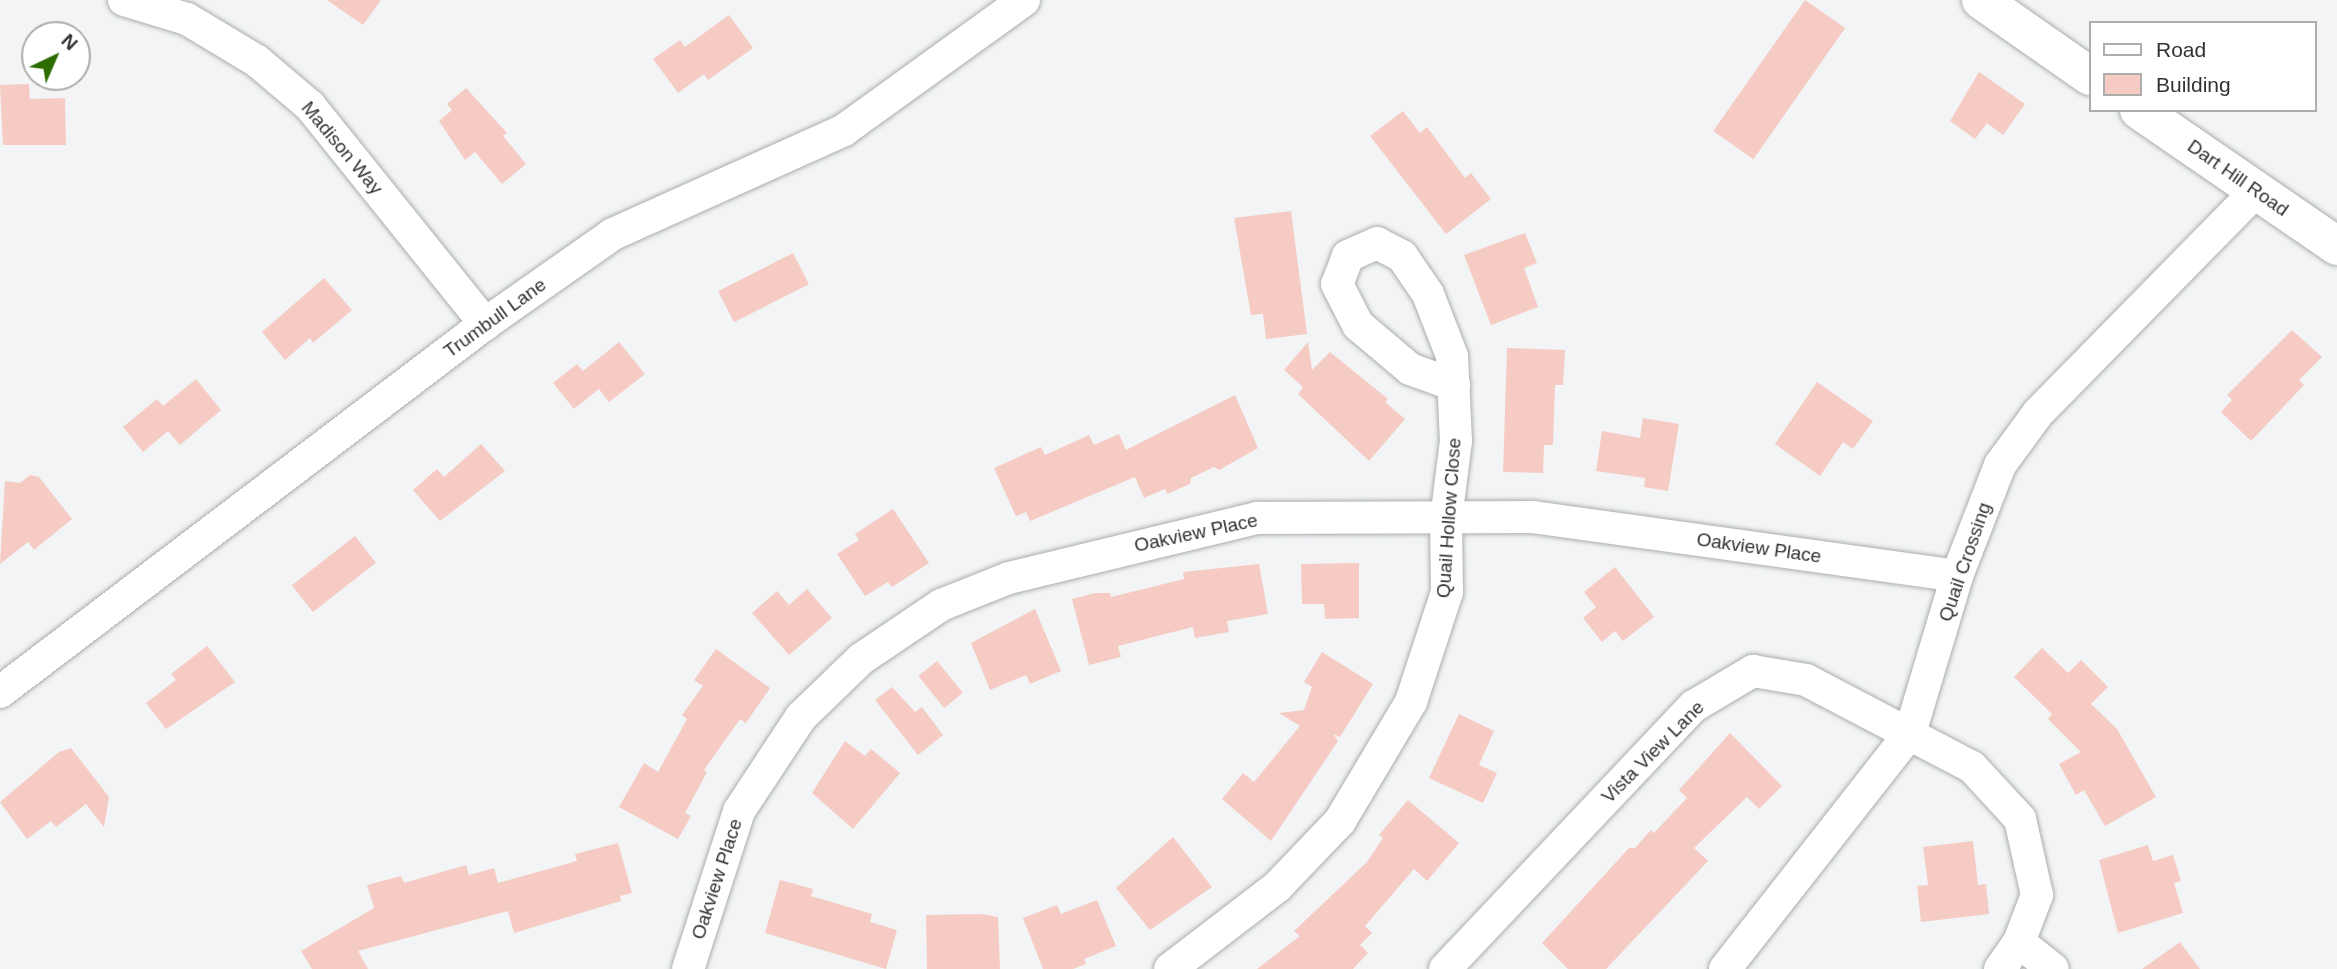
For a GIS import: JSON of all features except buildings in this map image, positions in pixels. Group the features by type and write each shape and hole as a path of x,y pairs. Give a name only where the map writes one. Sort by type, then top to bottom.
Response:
{"main road":[{"path":"1981,0 2088,75"},
{"name":"Dart Hill Road","path":"2142,112 2337,246"}],"street":[{"name":"Madison Way","path":"124,0 187,19 257,61 310,106 485,324"},
{"name":"Trumbull Lane","path":"0,692 485,324 612,234 844,130 1024,0"},
{"name":"Quail Crossing","path":"1725,969 1910,733 1957,576 2000,464 2038,413 2256,191"},
{"name":"Quail Hollow Close","path":"1170,969 1277,887 1340,821 1411,702 1447,592 1446,519 1456,441 1454,385"},
{"name":"Oakview Place","path":"688,969 739,811 801,718 861,659 941,605 1009,578 1257,518 1533,517 1957,576"},
{"name":"Vista View Lane","path":"1446,969 1694,706 1753,671 1806,680 1972,767 2020,819 2037,895 2019,942 2000,969"},
{"path":"2019,942 2053,969"}]}
